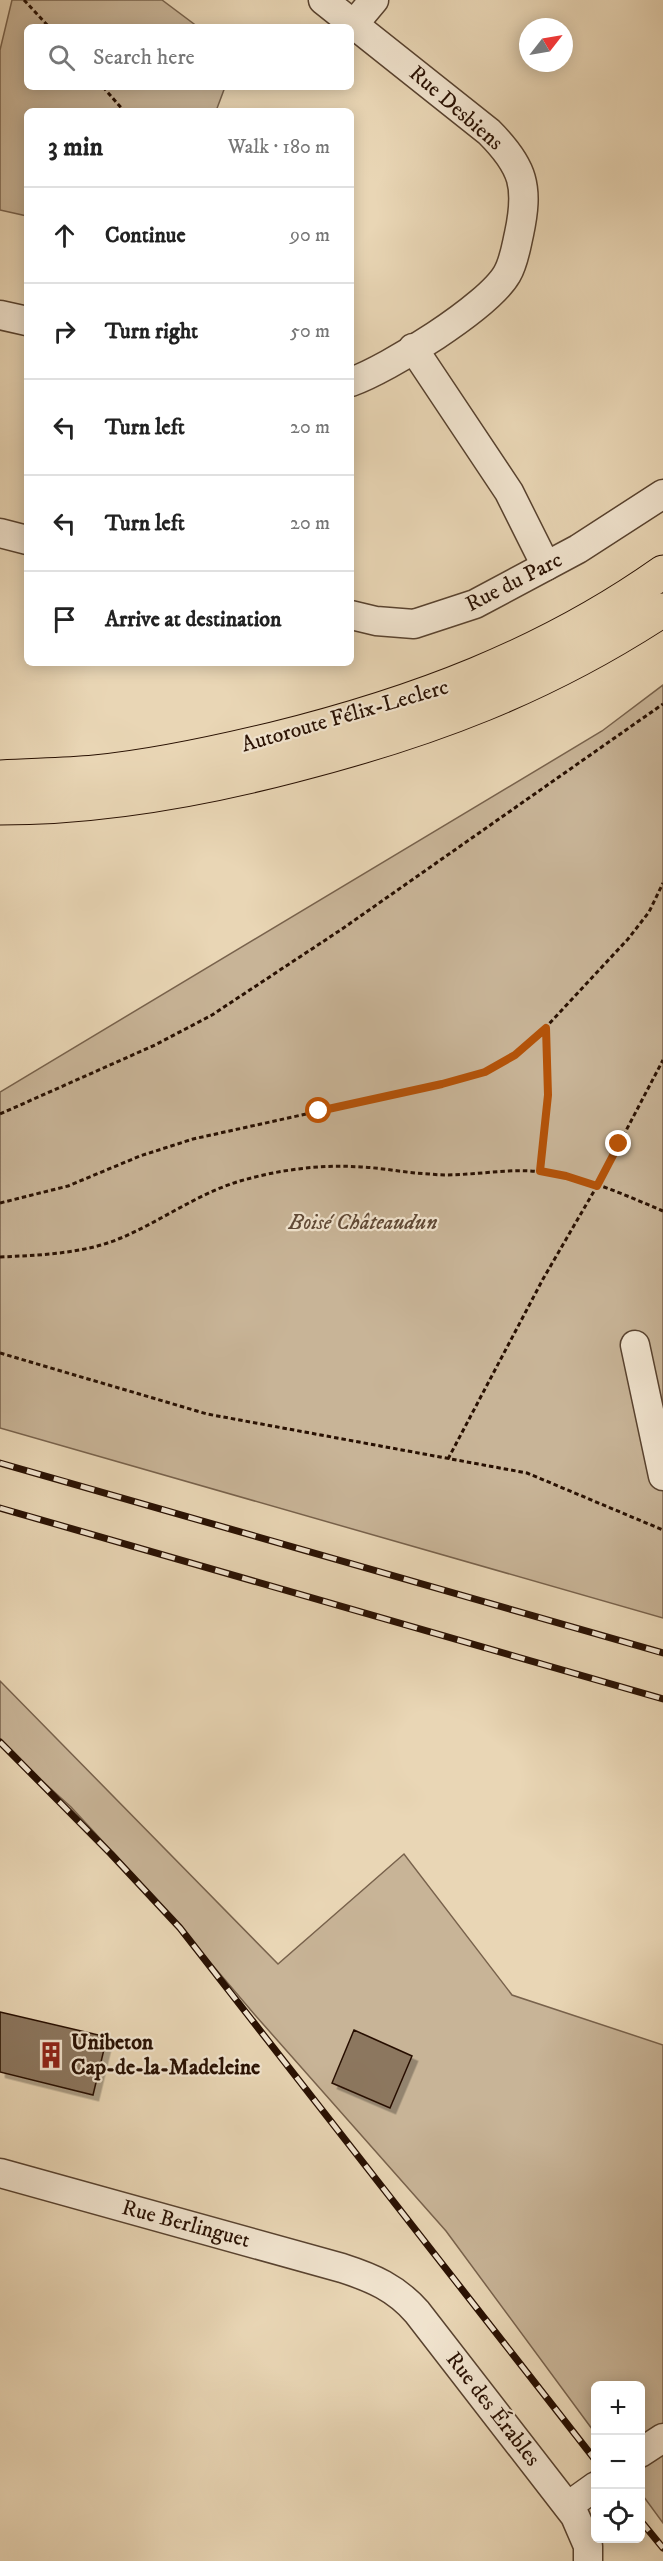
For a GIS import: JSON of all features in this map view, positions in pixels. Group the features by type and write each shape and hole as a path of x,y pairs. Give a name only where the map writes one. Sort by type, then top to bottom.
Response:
{"highway":[{"name":"Autoroute Félix-Leclerc","path":"0,777 94,772 166,762 287,735 384,709 524,655 611,606 663,572"},
{"name":"Autoroute Félix-Leclerc","path":"0,808 93,804 190,790 264,774 386,741 459,716 528,687 615,640 663,610"}],"street":[{"name":"Rue Desbiens","path":"323,0 489,132 511,157 524,184 522,219 508,273 488,296 413,348 354,380"},
{"path":"354,24 374,0"},
{"path":"0,315 24,320"},
{"path":"413,348 509,492 546,566"},
{"name":"Rue du Parc","path":"354,616 376,621 414,624 475,604 578,549 663,494"},
{"path":"0,533 24,539"},
{"path":"635,1345 663,1476"},
{"name":"Rue Berlinguet","path":"0,2173 371,2277"},
{"name":"Rue des Érables","path":"371,2277 396,2291 417,2312 568,2506 584,2535 588,2546 588,2561"},
{"path":"645,2450 663,2438"},
{"path":"568,2506 592,2489"}],"path":[{"path":"24,0 46,24"},
{"path":"106,90 121,108"},
{"path":"0,1114 147,1049 212,1015 342,929 663,704"},
{"path":"0,1203 68,1186 149,1153 193,1139 471,1076 506,1061 524,1049 546,1028 639,925 663,883"},
{"path":"540,1171 548,1095 546,1028"},
{"path":"448,1459 663,1060"},
{"path":"0,1257 62,1252 102,1245 135,1232 219,1189 277,1172 338,1167 451,1175 540,1171 566,1176 663,1210"},
{"path":"0,1353 207,1414 527,1473 663,1530"}],"green space":[{"path":"12,0 162,0 194,24 24,24 24,90 224,90 217,108 24,108 24,215 0,210 0,50"},
{"name":"Boisé Châteaudun","path":"663,685 663,1618 0,1428 0,1092 602,731"},
{"path":"0,1681 278,1964 404,1854 512,1995 663,2045 663,2523 645,2498 645,2381 591,2381 591,2428 446,2231 255,2015 157,1900 71,1807 0,1743"}],"building":[{"name":"Unibeton Cap-de-la-Madeleine","path":"0,2012 107,2037 93,2095 0,2072"},
{"path":"354,2030 412,2056 390,2108 332,2083"}],"railway":[{"path":"0,1463 663,1653"},
{"path":"0,1508 663,1699"},
{"path":"0,1742 111,1854 180,1928 591,2455"},
{"path":"645,2526 663,2548"}],"place":[{"name":"Unibeton Cap-de-la-Madeleine","path":"51,2055"}],"route":[{"path":"319,1111 442,1084 485,1072 524,1049 546,1028 549,1072 540,1171 597,1186 619,1144"}]}
